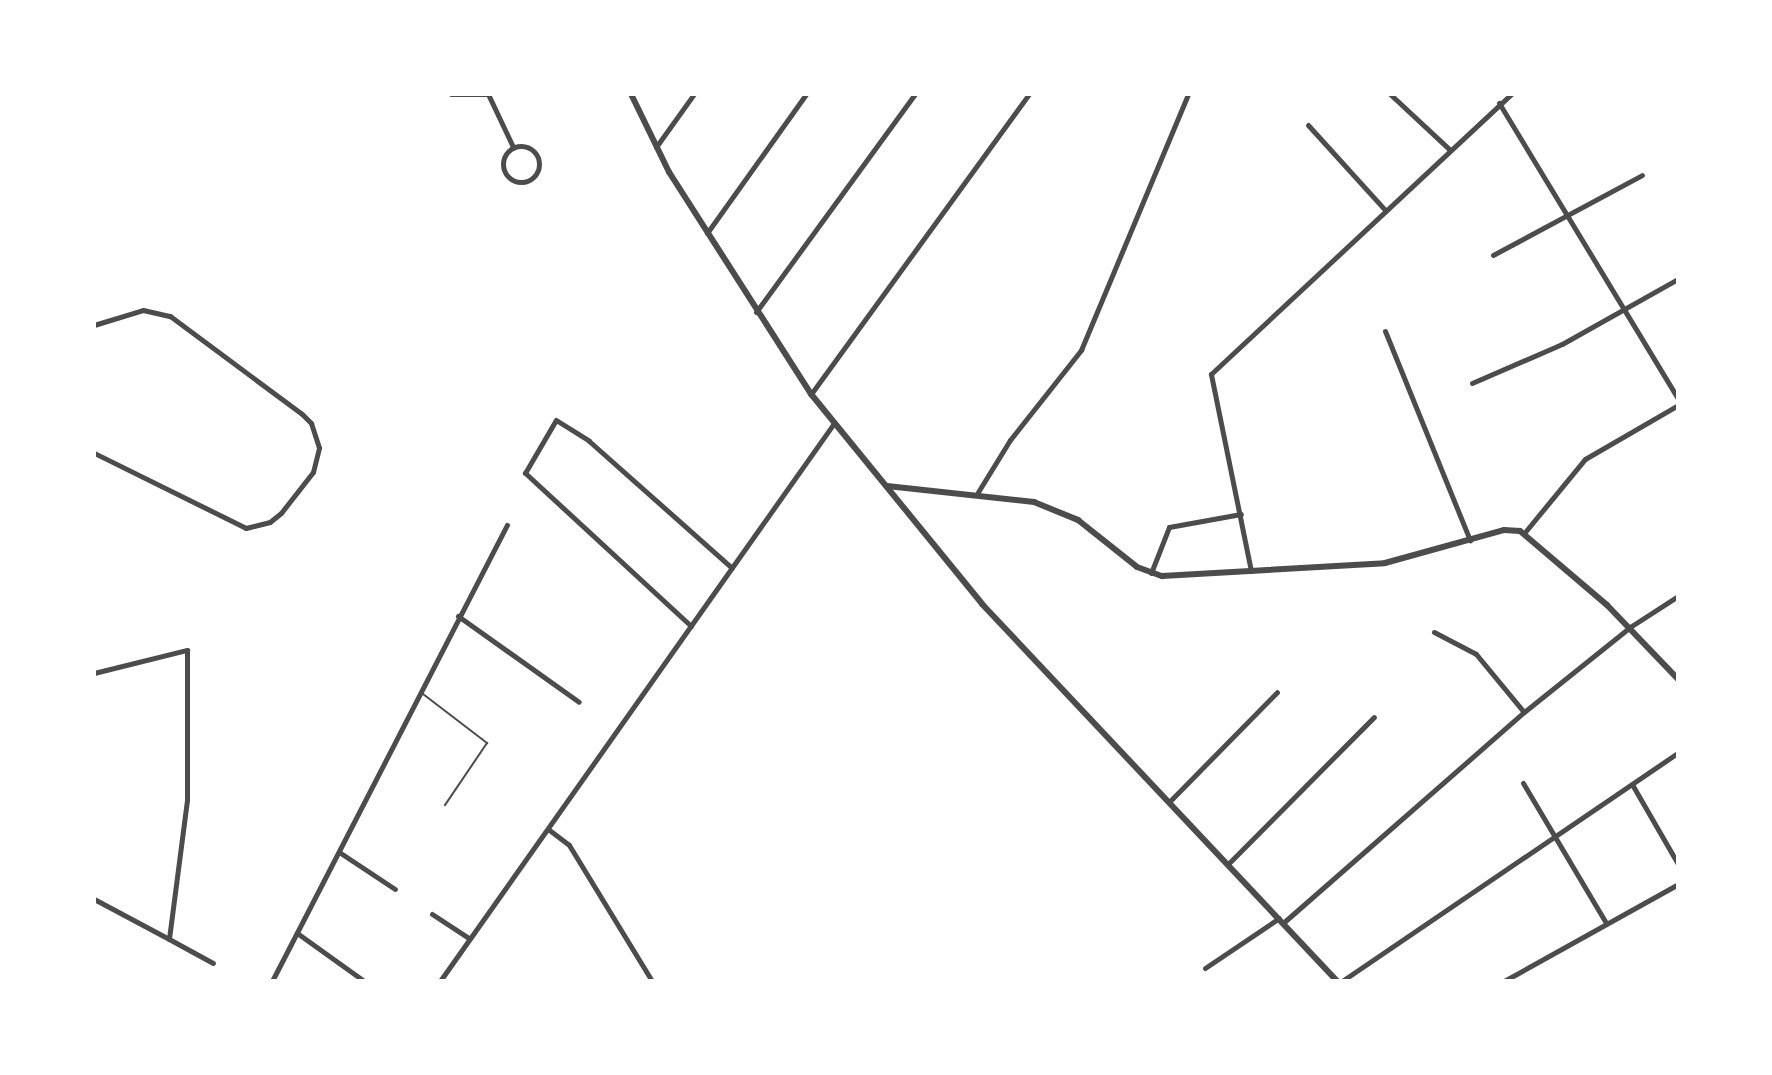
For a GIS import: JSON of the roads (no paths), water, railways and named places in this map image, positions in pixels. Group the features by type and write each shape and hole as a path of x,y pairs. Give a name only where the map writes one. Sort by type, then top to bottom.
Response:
{"street":[{"path":"451,94 487,94 513,147"},
{"path":"631,94 656,147 707,233 756,312 834,423 982,604 1339,981 1556,840 1678,753"},
{"path":"656,147 694,94"},
{"path":"707,233 806,94"},
{"path":"756,312 915,94"},
{"path":"811,394 1029,94"},
{"path":"978,492 1010,440 1081,350 1188,94"},
{"path":"1390,94 1450,150"},
{"path":"1251,571 1211,374 1511,94"},
{"path":"1499,103 1678,398"},
{"path":"1308,125 1386,211"},
{"path":"513,147 528,147 537,155 537,171 529,180 514,181 504,170 505,155 513,147"},
{"path":"1493,255 1567,219 1642,175"},
{"path":"1472,383 1626,310 1678,279"},
{"path":"94,325 143,310 170,316 302,414 319,448 313,472 281,513 270,522 246,528 94,453"},
{"path":"1385,331 1470,541"},
{"path":"1525,532 1585,459 1678,405"},
{"path":"691,626 525,473 556,420 589,441 732,568"},
{"path":"440,981 834,423"},
{"path":"887,486 978,492 1034,502 1073,517 1151,574 1385,563 1504,530 1525,532 1630,627 1678,679"},
{"path":"1151,574 1167,529 1241,514"},
{"path":"272,981 507,525"},
{"path":"1205,968 1281,921 1524,712 1630,627 1678,596"},
{"path":"458,616 579,702"},
{"path":"1434,632 1476,654 1524,712"},
{"path":"94,673 187,650 187,800 169,939"},
{"path":"1169,802 1277,692"},
{"path":"1228,864 1374,717"},
{"path":"1523,783 1606,923"},
{"path":"1633,786 1678,864"},
{"path":"548,829 569,845 652,981"},
{"path":"339,852 395,889"},
{"path":"1504,981 1678,884"},
{"path":"94,899 213,963"},
{"path":"432,914 470,939"},
{"path":"297,933 364,981"}],"lane":[{"path":"420,692 487,743 445,805"}]}
